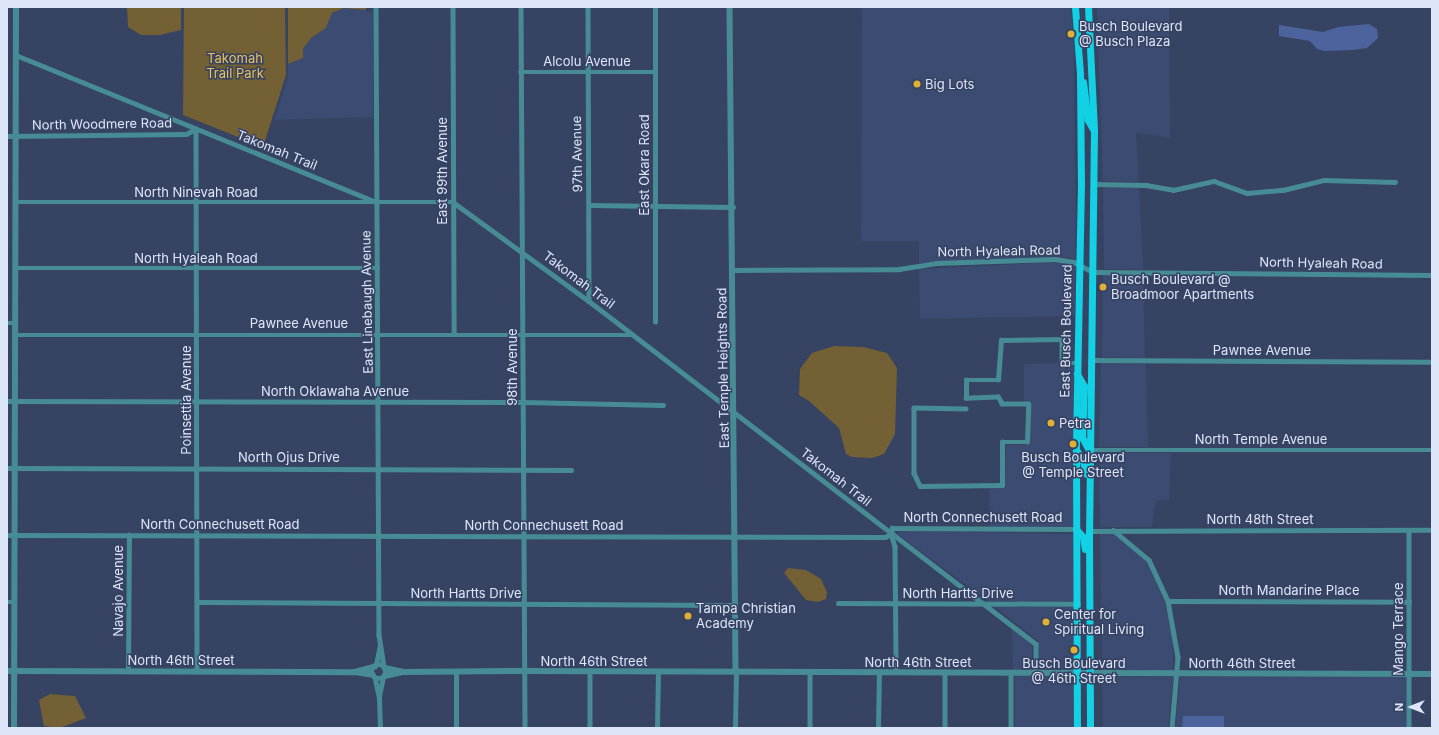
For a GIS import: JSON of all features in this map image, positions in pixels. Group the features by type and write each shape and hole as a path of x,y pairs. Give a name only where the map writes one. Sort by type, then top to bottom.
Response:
{"main road":[{"name":"East Busch Boulevard","path":"1075,7 1080,74 1080,264 1076,451 1078,728"},
{"name":"East Busch Boulevard","path":"1088,7 1094,130 1092,360 1089,450 1090,728"},
{"path":"1080,74 1086,90 1088,120 1094,130"},
{"path":"1077,374 1084,386 1082,437 1089,450"},
{"path":"1076,451 1085,468 1085,508 1089,518"},
{"path":"1076,529 1083,537 1085,544 1085,581 1089,588"}],"street":[{"path":"14,728 16,7"},
{"name":"East Linebaugh Avenue","path":"376,7 379,334 379,603 380,644 384,667"},
{"name":"East 99th Avenue","path":"453,7 454,334"},
{"name":"98th Avenue","path":"521,7 520,72 524,335 523,468 525,728"},
{"name":"97th Avenue","path":"588,7 587,71 589,300"},
{"name":"East Okara Road","path":"655,7 655,322"},
{"name":"East Temple Heights Road","path":"730,7 733,207 736,728"},
{"name":"Takomah Trail","path":"16,55 377,203 453,202 589,300 631,335 734,412 891,534 987,604 1036,644 1036,673"},
{"name":"Alcolu Avenue","path":"520,72 655,72"},
{"name":"North Woodmere Road","path":"7,136 186,134 196,129"},
{"name":"Poinsettia Avenue","path":"196,129 197,671"},
{"path":"1094,184 1146,185 1173,190 1214,181 1247,192 1283,190 1324,180 1395,182"},
{"name":"North Ninevah Road","path":"15,202 377,203"},
{"path":"589,205 655,204 733,207"},
{"name":"North Hyaleah Road","path":"733,270 899,269 936,263 1056,259 1080,264 1093,272 1432,275"},
{"name":"North Hyaleah Road","path":"15,268 378,268"},
{"path":"7,323 15,323"},
{"name":"Pawnee Avenue","path":"15,335 631,335"},
{"path":"966,409 914,408 914,473 920,486 1002,485 1002,442 1027,442 1028,404 1002,404 998,397 966,398 966,380 998,380 1001,340 1062,339 1062,363 1077,363"},
{"name":"Pawnee Avenue","path":"1092,360 1432,362"},
{"name":"North Oklawaha Avenue","path":"7,401 523,402 663,405"},
{"name":"North Temple Avenue","path":"1089,450 1432,450"},
{"name":"North Ojus Drive","path":"7,468 523,468 571,470"},
{"name":"North Connechusett Road","path":"7,535 885,537 891,534 892,528 1076,529"},
{"name":"North 48th Street","path":"1089,530 1432,530"},
{"path":"1113,530 1150,560 1168,601 1176,638 1176,674 1172,728"},
{"name":"Mango Terrace","path":"1409,530 1410,728"},
{"path":"891,534 895,546 896,672"},
{"name":"Navajo Avenue","path":"128,671 129,535"},
{"name":"North Mandarine Place","path":"1168,601 1409,602"},
{"path":"7,602 14,602"},
{"name":"North Hartts Drive","path":"197,602 735,605"},
{"name":"North Hartts Drive","path":"838,603 896,605 1078,604"},
{"name":"East Linebaugh Avenue","path":"375,666 380,644"},
{"path":"375,666 374,676 380,696"},
{"name":"North 46th Street","path":"356,672 375,666 404,672 524,671 1432,674"},
{"path":"380,728 380,696 384,677 384,667"},
{"name":"North 46th Street","path":"7,671 356,672 384,677 404,672"},
{"path":"456,672 456,728"},
{"path":"590,672 590,728"},
{"path":"657,728 658,672"},
{"path":"810,672 810,728"},
{"path":"878,672 878,728"},
{"path":"945,673 945,728"},
{"path":"1011,673 1012,728"}],"shaded area":[{"path":"355,7 373,13 373,117 274,120 288,76 288,64 303,58 303,49 311,38 326,28 332,13 344,8"},
{"path":"862,7 1071,7 1074,48 1076,259 1055,256 919,263 919,241 861,241"},
{"path":"1097,7 1169,7 1170,138 1136,133 1139,182 1103,181"},
{"path":"1369,24 1377,29 1378,38 1367,48 1353,50 1325,51 1317,49 1310,41 1279,36 1279,25 1323,32 1338,27"},
{"path":"1103,187 1139,188 1143,269 1104,269"},
{"path":"1055,262 1076,266 1075,316 920,319 919,269"},
{"path":"1103,275 1143,275 1145,358 1102,357"},
{"path":"1059,363 1074,366 1073,528 990,527 989,488 1005,488 1006,445 1027,445 1030,442 1031,401 1024,401 1024,364"},
{"path":"1101,363 1146,364 1148,447 1099,447"},
{"path":"1099,453 1171,453 1169,500 1155,501 1152,527 1100,527"},
{"path":"909,531 1073,534 1074,601 988,601 896,533"},
{"path":"1100,533 1112,533 1147,562 1165,601 1173,638 1173,671 1102,671"},
{"path":"995,607 1074,607 1074,670 1039,670 1038,641"},
{"path":"1012,628 1032,645 1032,670 1013,670"},
{"path":"1015,676 1074,677 1074,728 1015,728"},
{"path":"1102,677 1173,677 1168,728 1103,728"},
{"path":"1180,677 1406,677 1406,728 1224,728 1224,716 1183,716 1182,728 1175,728"},
{"path":"1183,716 1224,716 1224,728 1182,728"}],"green space":[{"path":"127,7 181,7 181,30 160,35 141,35 128,27"},
{"name":"Takomah Trail Park","path":"184,7 285,7 286,75 263,147 183,115"},
{"path":"288,7 366,7 366,10 344,8 332,13 326,28 311,38 303,49 303,58 288,64"},
{"path":"834,346 863,347 887,353 897,368 895,434 884,454 872,458 852,457 846,454 839,428 809,401 799,395 800,369 812,353"},
{"path":"788,568 806,570 821,579 827,592 826,599 818,602 806,600 784,573"},
{"path":"50,694 75,696 86,718 60,728 44,726 39,700"}],"place":[{"name":"Busch Boulevard @ Busch Plaza","path":"1071,34"},
{"name":"Big Lots","path":"917,84"},
{"name":"Busch Boulevard @ Broadmoor Apartments","path":"1103,287"},
{"name":"Petra","path":"1051,423"},
{"name":"Busch Boulevard @ Temple Street","path":"1073,444"},
{"name":"Tampa Christian Academy","path":"688,616"},
{"name":"Center for Spiritual Living","path":"1046,622"},
{"name":"Busch Boulevard @ 46th Street","path":"1074,650"}]}
